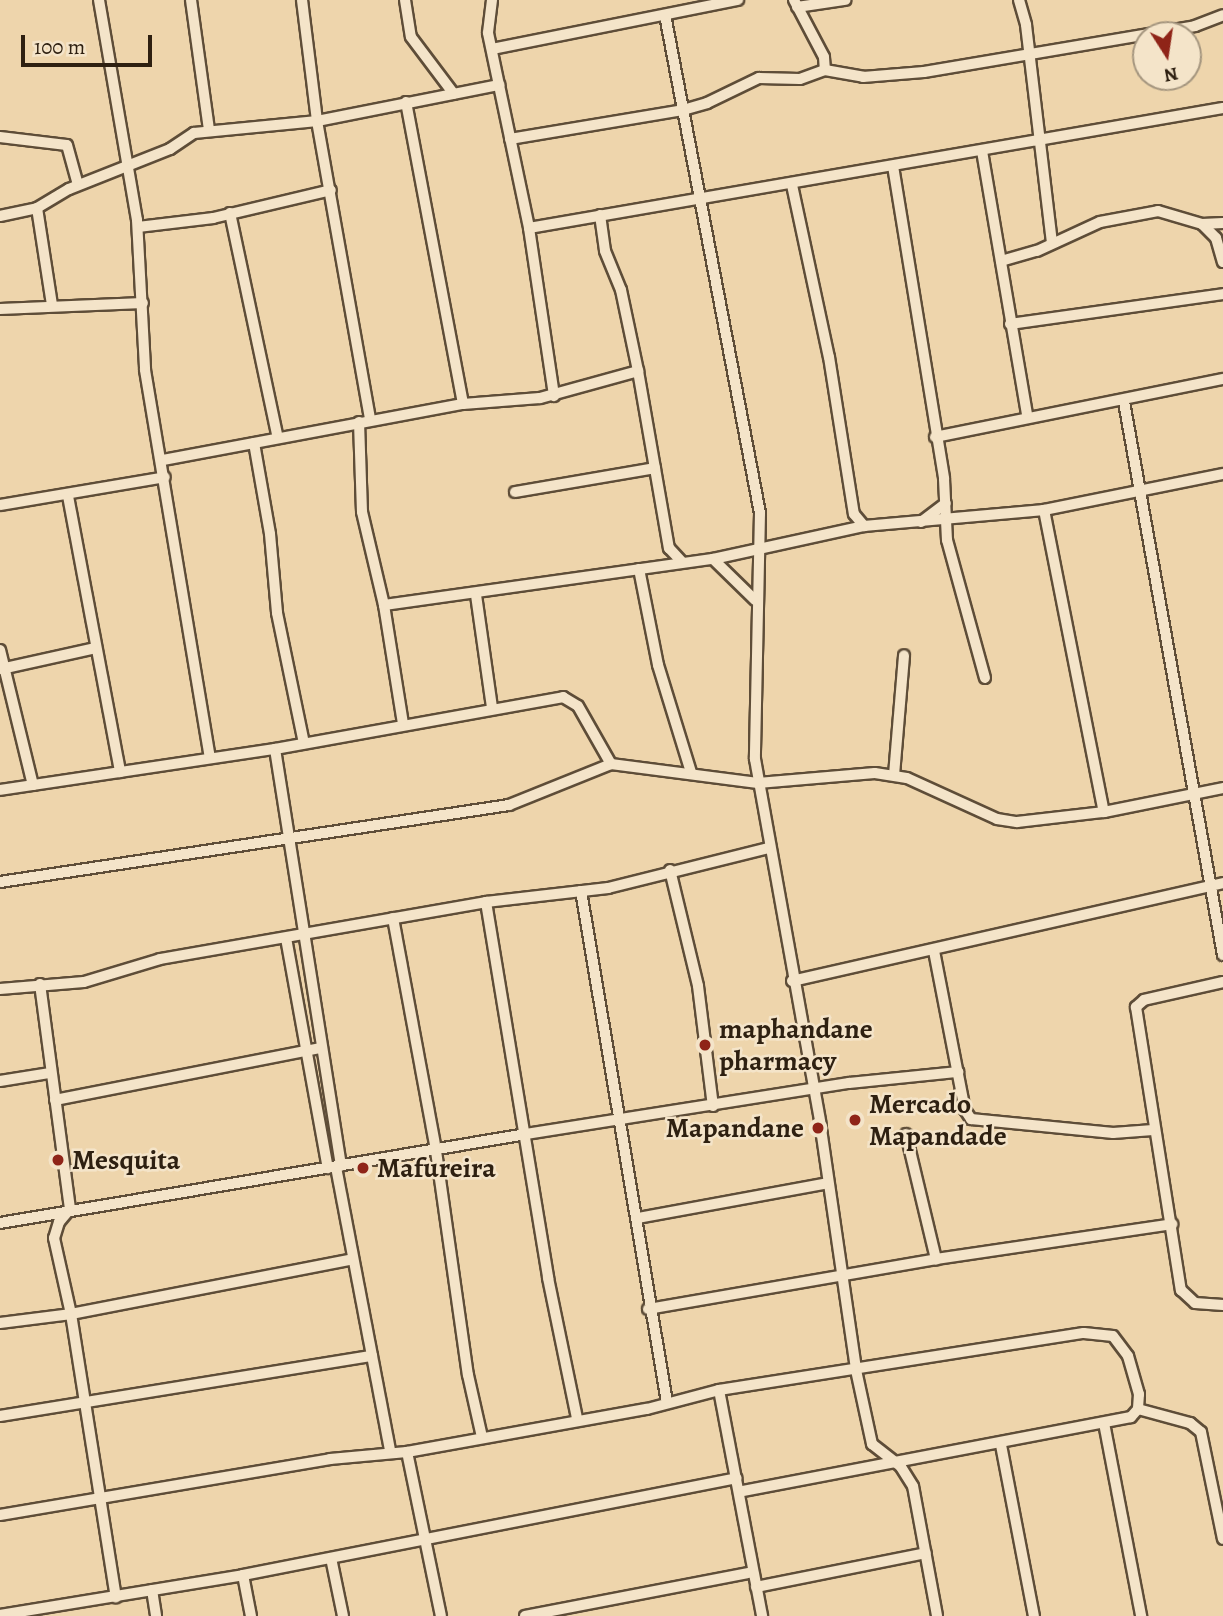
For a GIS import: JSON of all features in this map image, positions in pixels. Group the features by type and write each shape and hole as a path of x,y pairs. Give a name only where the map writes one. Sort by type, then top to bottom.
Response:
{"street":[{"path":"99,0 138,226 145,370 163,460 210,758"},
{"path":"191,0 208,130"},
{"path":"302,0 317,121 370,420"},
{"path":"405,0 411,37 454,94"},
{"path":"492,0 488,33 528,228 554,396"},
{"path":"492,49 738,0"},
{"path":"825,70 824,57 795,3 845,0"},
{"path":"1019,0 1041,140 1052,243"},
{"path":"665,15 760,513 755,600 758,783 814,1092 844,1275 856,1370 867,1431 873,1444 908,1475 913,1486 937,1616"},
{"path":"510,139 683,110 707,103 751,80 800,79 825,70 863,77 924,72 1029,52 1195,26 1223,15"},
{"path":"0,216 37,208 78,185 208,130 317,121 499,85"},
{"path":"406,102 463,404"},
{"path":"528,228 792,185 1223,107"},
{"path":"0,137 67,145 78,185"},
{"path":"982,151 1027,415"},
{"path":"893,166 946,503 946,520 969,629 985,678"},
{"path":"792,185 829,357 854,514 848,530"},
{"path":"138,226 230,213 331,190"},
{"path":"37,208 52,305"},
{"path":"1001,261 1100,222 1158,211 1202,224 1223,223"},
{"path":"230,213 278,438"},
{"path":"600,215 605,251 621,290 638,371 669,548 681,561"},
{"path":"1202,224 1216,238 1223,262"},
{"path":"1010,324 1223,294"},
{"path":"0,309 142,303"},
{"path":"163,460 463,404 554,396 638,371"},
{"path":"935,437 1027,415 1124,402 1223,379"},
{"path":"1124,402 1143,492 1223,955"},
{"path":"359,422 362,512 384,606 403,724"},
{"path":"254,443 270,534 277,613 304,743"},
{"path":"515,492 655,468"},
{"path":"384,606 476,595 681,561 713,559 756,547 864,526 1044,510 1223,474"},
{"path":"0,505 68,496 165,477"},
{"path":"68,496 120,772"},
{"path":"921,522 946,503"},
{"path":"1044,510 1104,812"},
{"path":"854,514 864,526"},
{"path":"658,566 669,548"},
{"path":"713,559 755,600"},
{"path":"639,569 658,665 691,772"},
{"path":"476,595 492,708"},
{"path":"2,669 96,648"},
{"path":"0,650 2,669 33,785"},
{"path":"894,775 904,655"},
{"path":"0,790 275,749 492,708 568,698 594,730 611,764"},
{"path":"275,749 321,1048 335,1167"},
{"path":"0,882 509,805 611,764 691,772 758,783 843,772 894,775 997,819 1017,822 1104,812 1223,788"},
{"path":"0,989 84,982 160,959 486,902 581,891 769,848"},
{"path":"670,870 696,976 713,1106"},
{"path":"792,981 934,951 1223,883"},
{"path":"581,891 616,1121 638,1218 648,1309 667,1402"},
{"path":"486,902 548,1278 577,1418"},
{"path":"393,918 436,1151 456,1300 482,1437"},
{"path":"286,938 307,1051 335,1167 390,1450"},
{"path":"934,951 965,1111 976,1122 1113,1133 1153,1130"},
{"path":"1223,982 1144,1000 1136,1007 1153,1130 1184,1296 1195,1303 1223,1305"},
{"path":"40,984 70,1209 59,1222 54,1238 71,1314 116,1597"},
{"path":"55,1100 321,1048"},
{"path":"0,1223 70,1209 436,1151 526,1134 814,1092 849,1083 958,1072"},
{"path":"0,1081 50,1073"},
{"path":"906,1134 936,1259"},
{"path":"638,1218 828,1183"},
{"path":"648,1309 936,1259 1172,1224"},
{"path":"0,1323 56,1312 71,1314 353,1259"},
{"path":"0,1515 390,1450 407,1452 719,1391 1095,1332 1113,1336 1124,1348 1139,1394 1138,1409 1131,1417 1002,1445 891,1460 740,1492"},
{"path":"0,1416 372,1356"},
{"path":"719,1391 762,1616"},
{"path":"1138,1409 1190,1423 1201,1432 1223,1539"},
{"path":"1104,1423 1141,1616"},
{"path":"1002,1445 1034,1616"},
{"path":"407,1452 441,1616"},
{"path":"0,1615 52,1612 116,1597 243,1575 737,1478"},
{"path":"756,1587 926,1553"},
{"path":"331,1558 343,1616"},
{"path":"525,1616 753,1573"},
{"path":"243,1575 251,1616"},
{"path":"152,1590 156,1616"}],"place":[{"name":"maphandane pharmacy","path":"705,1045"},
{"name":"Mercado Mapandade","path":"855,1120"},
{"name":"Mapandane","path":"818,1128"},
{"name":"Mesquita","path":"58,1160"},
{"name":"Mafureira","path":"363,1168"}]}
